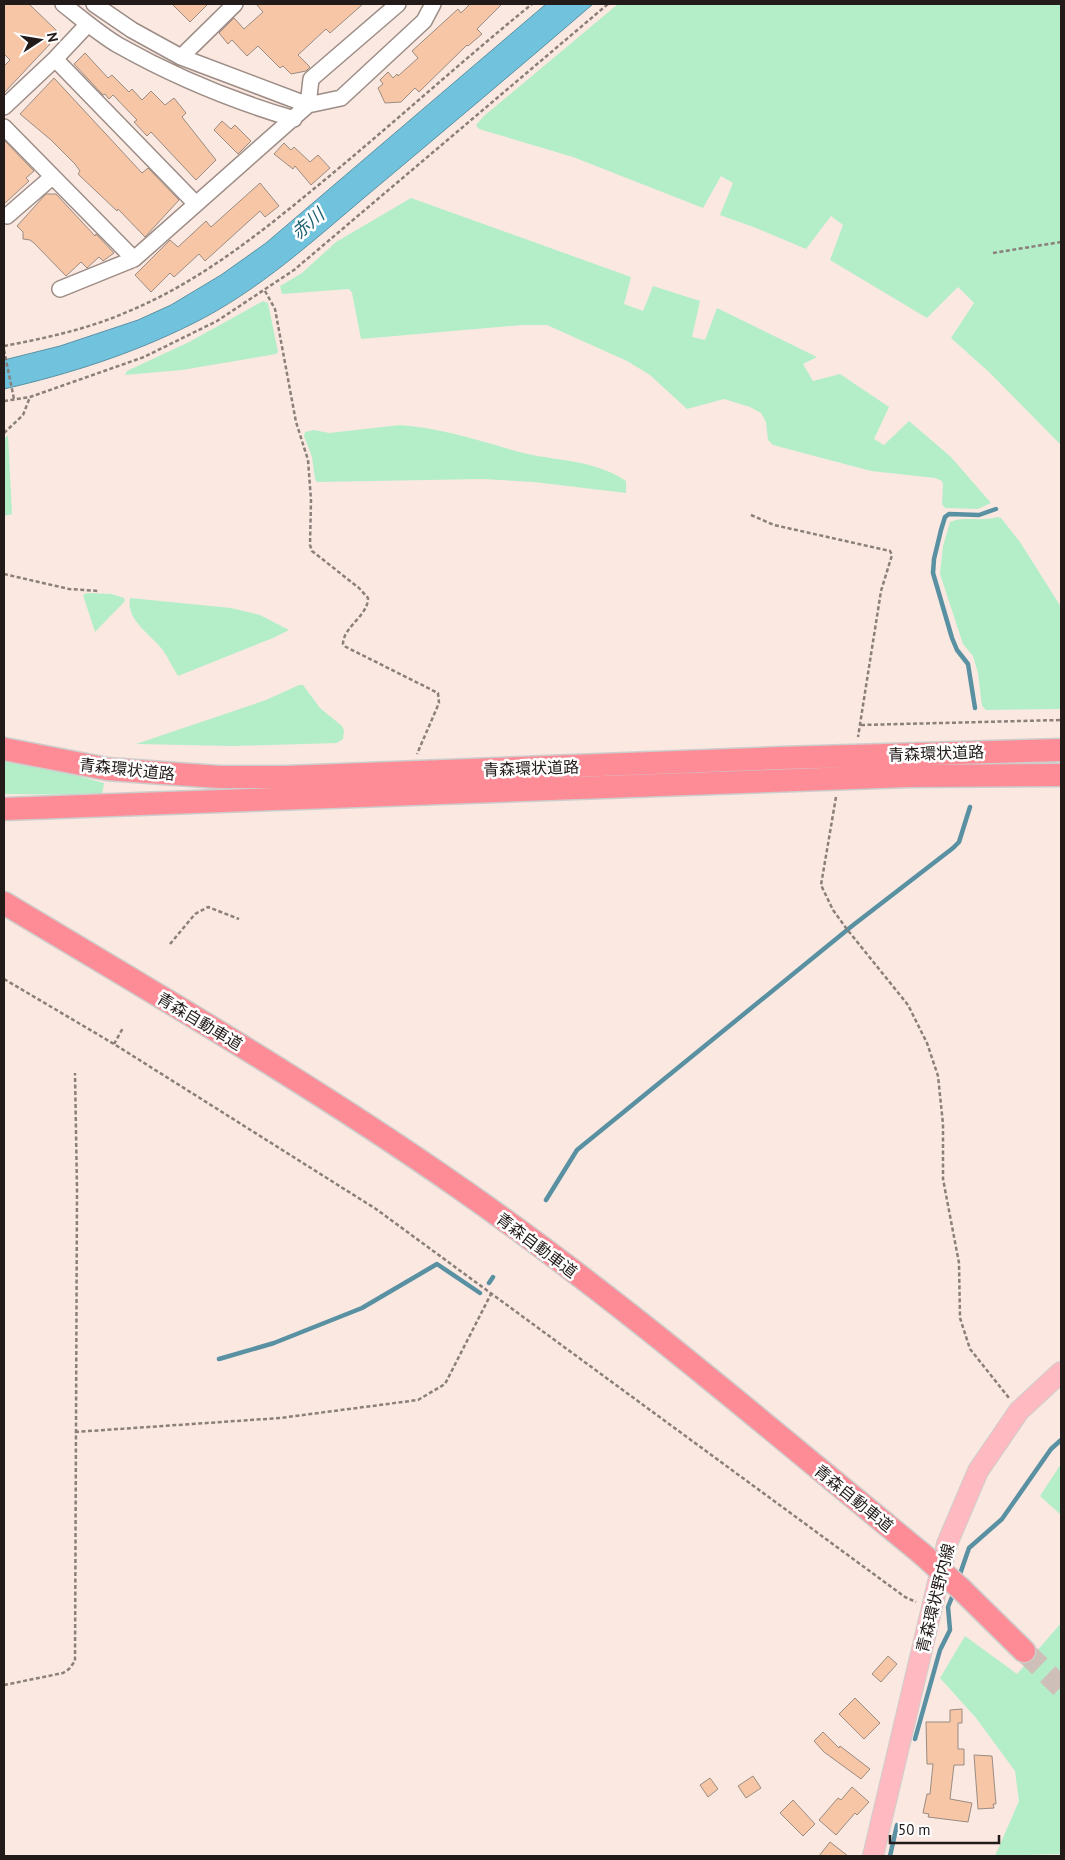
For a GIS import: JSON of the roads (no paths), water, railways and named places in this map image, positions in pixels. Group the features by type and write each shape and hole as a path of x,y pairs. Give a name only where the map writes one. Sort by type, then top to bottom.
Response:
{"highway":[{"name":"青森環状道路","path":"4,749 107,769 164,775 287,777 1061,750"},
{"name":"青森環状道路","path":"4,809 839,778 1061,775"},
{"name":"青森自動車道","path":"4,903 308,1087 465,1192 620,1306 921,1553 961,1588 1024,1651"}],"main road":[{"name":"青森環状野内線","path":"873,1856 946,1544 978,1471 1019,1411 1061,1372"}],"street":[{"path":"63,4 117,44 170,72 256,108 294,119"},
{"path":"94,4 132,30 181,57 308,105 341,98 424,21 433,4"},
{"path":"181,57 235,4"},
{"path":"60,289 134,259 195,203 294,119 308,105 311,79 398,4"},
{"path":"4,107 55,59 88,24"},
{"path":"55,59 195,203"},
{"path":"4,127 134,259"},
{"path":"8,216 52,177"}],"water":[{"name":"赤川","path":"546,4 593,4 329,228 263,280 217,311 146,345 76,370 4,389 4,360 60,346 138,320 171,305 221,275 266,243"}],"waterway":[{"path":"975,708 968,664 957,650 952,638 933,573 934,559 945,517 949,514 979,515 996,509"},
{"path":"546,1200 577,1150 852,926 953,848 959,842 970,807"},
{"path":"219,1359 274,1343 362,1308 437,1264 480,1293"},
{"path":"489,1283 493,1277"},
{"path":"959,1577 969,1548 1002,1519 1051,1449 1061,1440"},
{"path":"915,1739 940,1650 950,1630 948,1607 954,1592"},
{"path":"890,1856 897,1825"}],"tunnel":[{"path":"1024,1651 1061,1687"}]}
